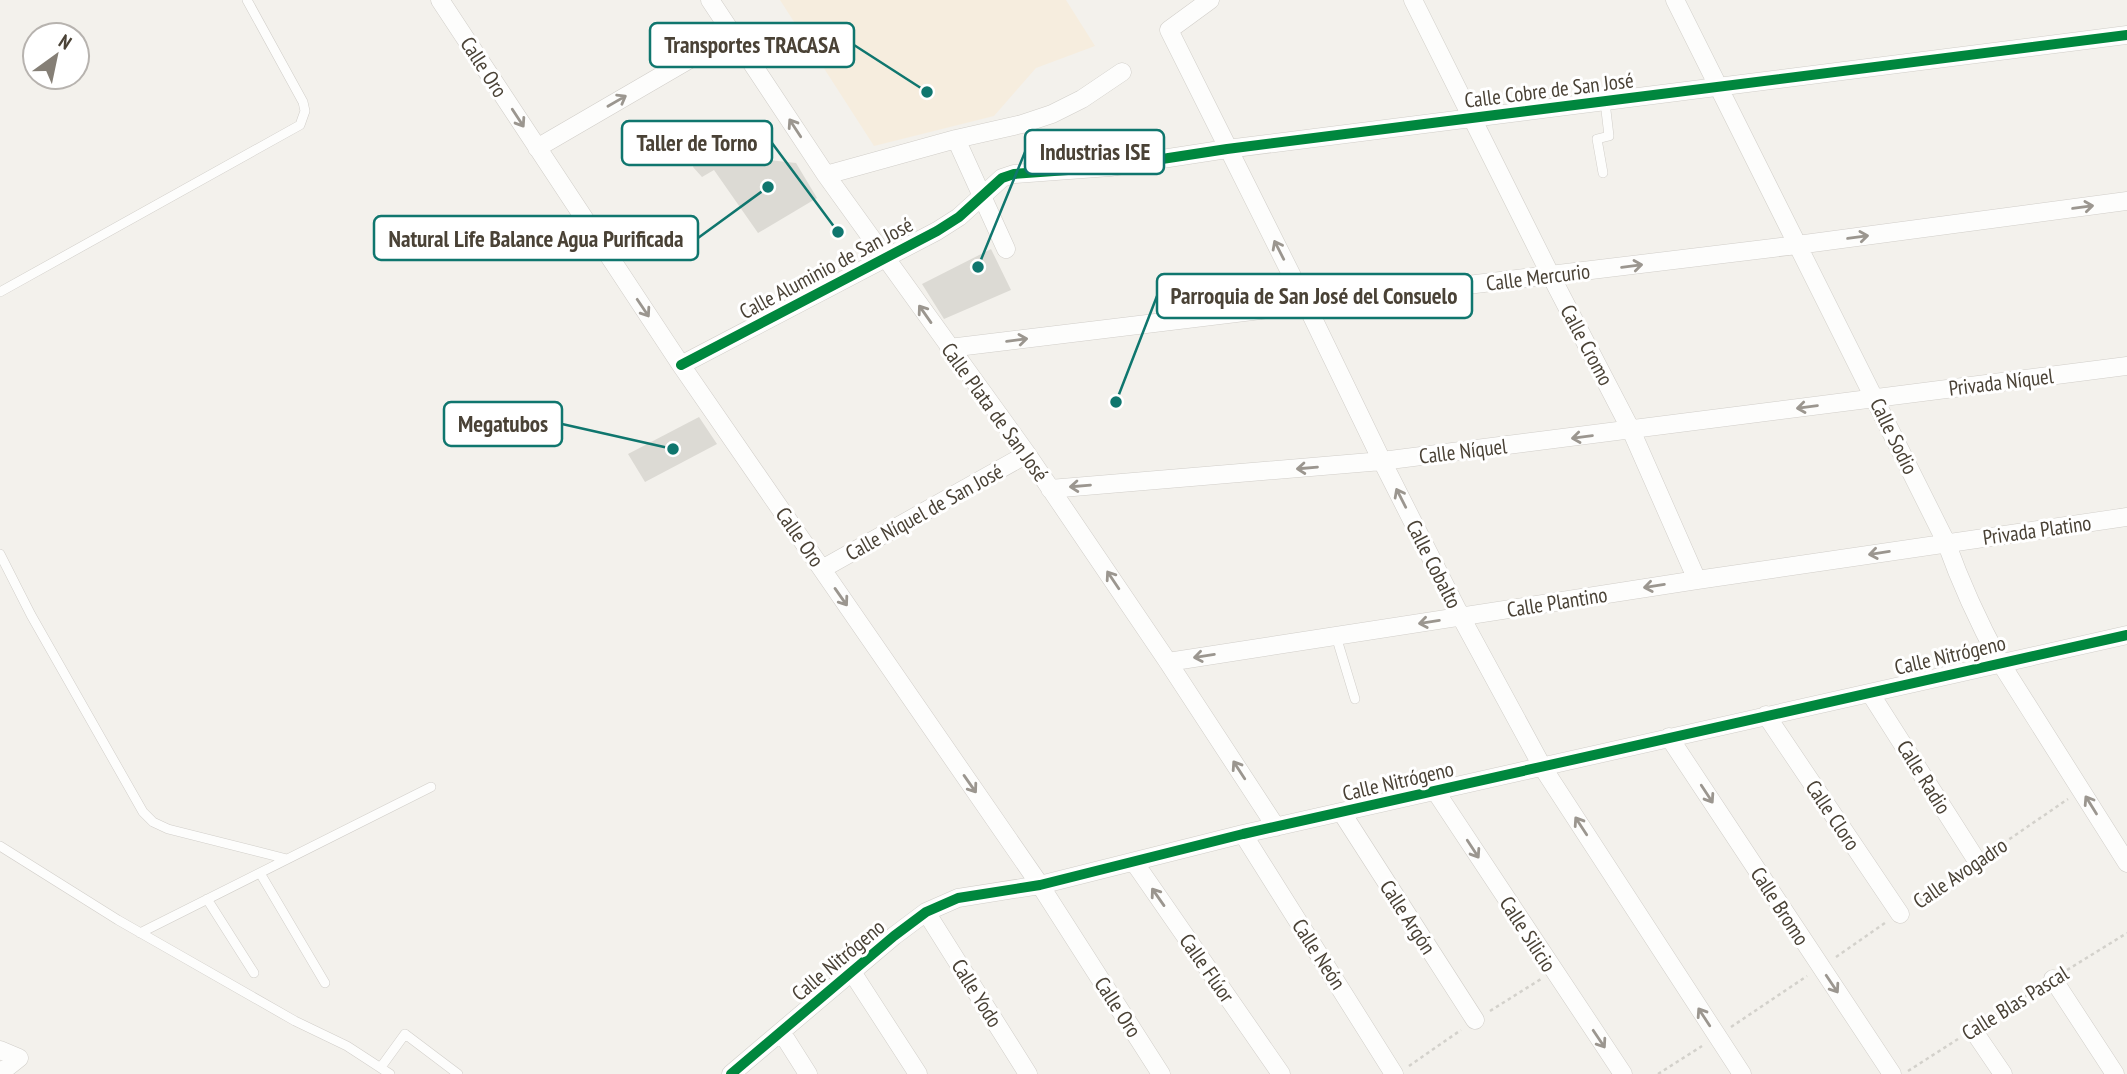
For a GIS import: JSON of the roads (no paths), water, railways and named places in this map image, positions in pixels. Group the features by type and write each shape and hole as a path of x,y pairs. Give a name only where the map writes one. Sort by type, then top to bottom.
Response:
{"street":[{"name":"Calle Oro","path":"440,0 681,365 1040,885 1161,1074"},
{"name":"Calle Plata de San José","path":"710,0 826,176 1027,454 1276,827"},
{"name":"Calle Cobalto","path":"1210,0 1169,30 1227,149 1461,617 1543,768 1742,1074"},
{"name":"Calle Cromo","path":"1413,0 1551,276 1632,430 1697,580"},
{"name":"Calle Sodio","path":"1675,0 1946,542 1962,585 2000,662 2127,863"},
{"path":"537,148 733,34"},
{"name":"Calle Cobre de San José","path":"983,195 1002,177 1014,174 1110,167 1227,149 2127,35"},
{"path":"826,176 1052,114 1083,99 1122,72"},
{"path":"956,139 1006,249"},
{"name":"Calle Aluminio de San José","path":"681,365 887,260 959,217 983,195"},
{"name":"Calle Mercurio","path":"949,348 1797,246 2127,201"},
{"name":"Privada Níquel","path":"1875,398 2127,366"},
{"name":"Calle Níquel","path":"1050,489 1382,461 1875,398"},
{"name":"Calle Níquel de San José","path":"822,569 1027,454"},
{"name":"Privada Platino","path":"1946,542 2127,517"},
{"name":"Calle Plantino","path":"1168,662 1946,542"},
{"name":"Calle Nitrógeno","path":"731,1074 926,912 958,898 1040,885 1243,834 1543,768 2000,662 2125,640"},
{"name":"Calle Radio","path":"1870,693 1977,861"},
{"name":"Calle Cloro","path":"1766,715 1900,914"},
{"name":"Calle Bromo","path":"1669,737 1892,1074"},
{"name":"Calle Silicio","path":"1436,792 1623,1074"},
{"name":"Calle Argón","path":"1342,813 1475,1020"},
{"name":"Calle Neón","path":"1243,834 1394,1074"},
{"name":"Calle Flúor","path":"1133,862 1281,1074"},
{"name":"Calle Yodo","path":"926,912 1028,1074"},
{"path":"852,972 918,1074"},
{"path":"2053,979 2115,1074"},
{"path":"1973,1030 2003,1074"},
{"path":"782,1033 808,1074"},
{"path":"0,1050 19,1058 0,1073"}],"lane":[{"path":"0,292 300,125 305,111 303,102 247,0"},
{"path":"1603,173 1597,139 1609,136 1605,102"},
{"path":"0,554 31,615 143,812 153,822 167,829 286,859"},
{"path":"1336,636 1355,699"},
{"path":"140,933 431,787"},
{"path":"0,846 140,933 295,1021 354,1050 390,1074"},
{"path":"260,873 326,983"},
{"path":"207,899 254,973"},
{"path":"381,1067 405,1034 458,1074"}],"place":[{"name":"Transportes TRACASA","path":"927,92"},
{"name":"Natural Life Balance Agua Purificada","path":"768,187"},
{"name":"Taller de Torno","path":"838,232"},
{"name":"Industrias ISE","path":"978,267"},
{"name":"Parroquia de San José del Consuelo","path":"1116,402"},
{"name":"Megatubos","path":"673,449"}]}
